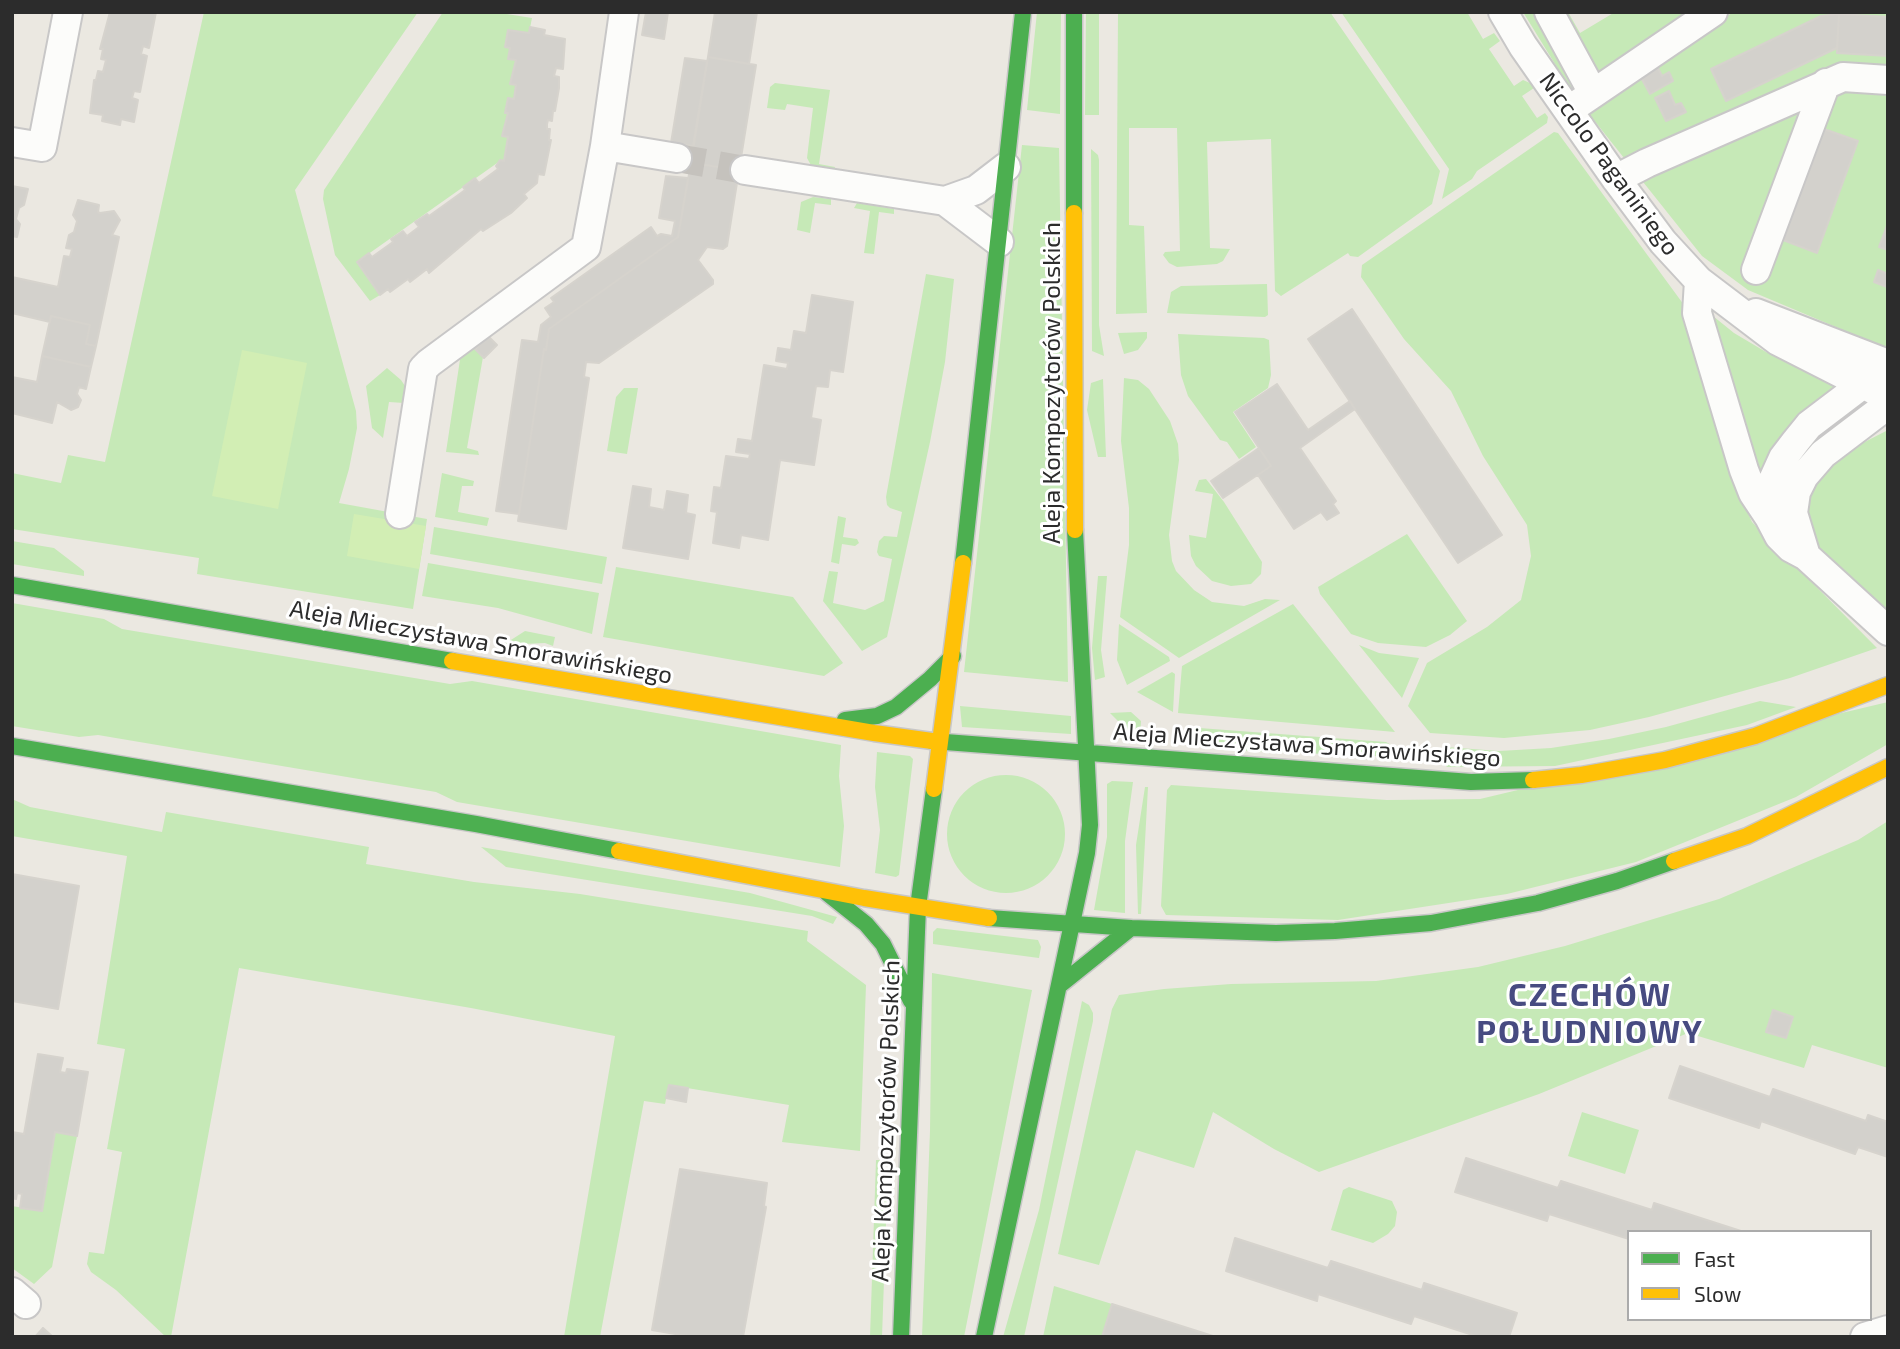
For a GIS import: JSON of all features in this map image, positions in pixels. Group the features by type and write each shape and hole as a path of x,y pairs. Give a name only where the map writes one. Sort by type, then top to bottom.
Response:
{"main road":[{"name":"Aleja Kompozytorów Polskich","path":"901,1337 918,907 953,656 1023,12"},
{"name":"Aleja Kompozytorów Polskich","path":"1073,924 1090,825 1075,532 1074,12"},
{"name":"Aleja Mieczysława Smorawińskiego","path":"12,585 874,733 942,742 1471,782 1522,781 1581,775 1665,760 1755,736 1888,685"},
{"path":"811,721 877,716 895,708 953,656"},
{"path":"1083,691 1100,714"},
{"path":"1127,741 1161,759"},
{"path":"12,746 476,824 822,890 999,920 1276,933 1335,932 1431,923 1538,903 1617,881 1715,848 1778,823 1888,767"},
{"path":"822,890 866,924 883,944 913,1005"},
{"path":"984,1337 1073,924"},
{"path":"1060,985 1131,928"}],"street":[{"path":"12,142 42,148 68,12"},
{"path":"400,514 423,369 586,247 605,146 624,12"},
{"name":"Niccolo Paganiniego","path":"1503,12 1523,46 1616,179 1663,242 1699,281 1778,341 1881,372 1888,397"},
{"path":"1549,12 1593,93"},
{"path":"1569,110 1713,12"},
{"path":"1616,179 1826,83 1843,77 1888,80"},
{"path":"1756,270 1826,83"},
{"path":"605,146 677,159"},
{"path":"745,170 945,201 976,190 1006,167"},
{"path":"945,201 999,242"},
{"path":"1699,281 1697,313 1753,493 1779,536 1791,548 1806,556 1888,631"},
{"path":"1769,517 1769,497 1773,480 1783,458 1809,425 1881,372"},
{"path":"1806,556 1793,513 1796,492 1804,476 1823,454 1888,403"},
{"path":"1865,1337 1888,1330"}],"green space":[{"path":"204,12 418,12 295,190 356,411 357,428 339,503 427,519 413,609 197,574 199,558 12,529 12,473 61,483 68,455 105,462"},
{"path":"443,12 494,12 532,18 529,33 508,30 505,46 510,48 508,59 516,60 510,83 516,85 514,99 508,99 505,112 508,113 502,136 508,137 504,161 500,161 357,262 380,295 370,301 335,255 323,199 324,190"},
{"path":"1037,12 1061,12 1060,114 1027,110"},
{"path":"1086,12 1099,12 1099,115 1085,115"},
{"path":"1118,12 1330,12 1440,171 1432,204 1358,257 1348,253 1281,296 1275,291 1271,139 1207,142 1210,248 1230,249 1223,261 1217,264 1177,267 1169,263 1163,255 1165,252 1180,251 1177,128 1129,128 1129,225 1144,226 1147,313 1116,314"},
{"path":"1341,12 1467,12 1483,39 1494,33 1500,41 1489,49 1514,86 1523,80 1537,86 1522,96 1537,118 1545,113 1548,117 1547,123 1477,171 1472,179 1442,199 1449,169"},
{"path":"1523,12 1568,12 1580,33 1615,12 1693,12 1574,95"},
{"path":"1733,12 1888,12 1888,349 1748,290 1702,256 1589,114"},
{"path":"775,83 830,90 819,164 835,167 834,172 813,169 807,158 813,108 787,104 785,110 767,108 770,87"},
{"path":"1554,132 1558,133 1684,305 1743,502 1752,522 1877,648 1790,678 1649,717 1590,730 1504,738 1430,733 1408,706 1427,663 1487,627 1521,600 1531,556 1527,525 1483,456 1451,391 1404,339 1361,277 1362,265"},
{"path":"1022,145 1059,148 1068,682 964,672"},
{"path":"1091,149 1098,155 1099,160 1099,325 1104,356 1092,351"},
{"path":"813,197 831,199 831,205 815,203 810,233 797,230 801,202"},
{"path":"857,203 894,209 894,214 879,212 874,254 864,253 870,211 854,208"},
{"path":"926,274 954,279 945,362 887,637 862,651 823,601 829,571 838,572 833,603 865,610 884,601 892,559 879,556 877,552 879,541 884,536 897,537 902,512 890,508 886,497"},
{"path":"1267,284 1268,315 1265,317 1167,313 1171,292 1181,286"},
{"path":"1708,312 1734,333 1766,352 1840,388 1757,488"},
{"path":"503,322 503,327 488,336 475,349 483,357 467,448 478,451 479,455 446,452 461,353"},
{"path":"1147,332 1147,338 1138,350 1124,354 1118,333"},
{"path":"1178,334 1269,340 1271,375 1268,388 1233,412 1256,447 1239,459 1227,442 1220,440 1188,396 1181,375"},
{"path":"242,350 307,363 278,509 212,496"},
{"path":"387,368 407,389 404,403 389,402 383,438 372,428 366,386"},
{"path":"1124,378 1138,380 1149,389 1170,421 1178,444 1179,460 1169,535 1176,571 1194,590 1212,602 1244,606 1265,599 1280,600 1179,658 1120,617 1129,545 1129,508 1121,441"},
{"path":"1103,379 1106,457 1098,457 1087,410 1091,383"},
{"path":"624,388 638,388 627,454 607,451 616,397"},
{"path":"1888,430 1888,614 1820,548 1806,519 1806,500 1821,474 1851,449"},
{"path":"442,473 474,481 473,486 462,486 458,512 489,518 487,526 435,517"},
{"path":"1206,479 1262,562 1261,574 1251,584 1231,586 1212,581 1196,566 1191,556 1189,535 1206,538 1213,494 1195,491 1199,480"},
{"path":"354,514 426,526 419,569 347,556"},
{"path":"838,516 846,518 843,537 857,539 859,543 855,546 842,544 839,564 831,562"},
{"path":"434,527 607,557 602,584 430,554"},
{"path":"1407,534 1467,621 1450,635 1426,647 1378,643 1351,634 1320,594 1318,587"},
{"path":"12,541 54,548 84,571 84,576 12,564"},
{"path":"428,563 599,593 592,634 498,608 422,596"},
{"path":"616,567 793,597 843,663 824,676 603,637"},
{"path":"1098,576 1107,576 1101,650 1105,677 1095,680 1092,648"},
{"path":"12,603 104,619 122,629 450,684 472,681 841,745 839,776 844,826 840,867 457,802 436,792 98,735 79,737 12,726"},
{"path":"1293,604 1395,732 1178,713 1182,666"},
{"path":"1119,624 1169,657 1170,661 1127,685 1117,660"},
{"path":"525,631 555,637 553,646 545,643 503,645"},
{"path":"1359,645 1379,653 1419,658 1402,698"},
{"path":"1172,672 1175,674 1173,712 1137,692"},
{"path":"1760,701 1796,707 1747,725 1555,766 1447,767 1436,754 1446,747 1499,751 1551,748 1609,739 1666,727"},
{"path":"1888,702 1888,744 1796,797 1636,862 1507,894 1338,920 1166,915 1161,906 1167,790 1171,785 1387,800 1480,799"},
{"path":"960,706 1071,716 1071,734 962,727"},
{"path":"1131,712 1141,721 1140,737 1124,727 1110,713"},
{"path":"1186,727 1386,742 1401,751 1398,757 1228,750"},
{"path":"877,752 910,756 913,759 899,875 896,877 875,873 880,830 875,787"},
{"path":"1006,775 1029,779 1048,792 1061,811 1065,834 1061,857 1048,876 1029,889 1006,893 983,889 964,876 951,857 947,834 951,811 964,792 983,779"},
{"path":"1112,781 1133,782 1125,841 1125,913 1094,910 1107,837 1107,784"},
{"path":"1145,787 1148,787 1141,914 1138,914 1136,845"},
{"path":"12,799 30,807 162,832 166,812 369,847 366,864 474,882 580,894 808,931 807,941 866,985 860,1151 782,1142 789,1105 669,1085 665,1104 644,1101 600,1337 564,1337 615,1036 239,968 171,1337 166,1337 116,1290 91,1272 87,1264 89,1252 104,1254 122,1152 107,1149 125,1049 97,1044 127,856 12,836"},
{"path":"1888,821 1888,1068 1812,1045 1804,1068 1688,1033 1539,1094 1319,1172 1274,1149 1213,1112 1194,1168 1136,1150 1099,1265 1058,1254 1112,1009 1119,995 1231,984 1376,981 1478,967 1565,946 1719,899 1858,840"},
{"path":"481,847 750,893 837,917 833,924 812,916 506,867"},
{"path":"937,928 1038,940 1041,947 1039,958 933,944 933,932"},
{"path":"932,973 1032,990 964,1337 922,1337 930,1131"},
{"path":"1082,1001 1089,1005 1093,1021 1024,1337 1003,1337 1039,1210"},
{"path":"1582,1112 1639,1130 1625,1174 1568,1156"},
{"path":"55,1132 77,1136 52,1267 34,1284 12,1268 12,1206 42,1211"},
{"path":"876,1160 880,1160 887,1195 882,1337 870,1337"},
{"path":"1349,1187 1392,1201 1397,1212 1395,1226 1388,1234 1373,1243 1331,1230 1343,1190"},
{"path":"1054,1286 1112,1304 1102,1337 1043,1337"}],"building":[{"path":"110,12 156,12 149,48 143,46 141,54 147,56 140,92 134,91 132,98 138,100 134,122 121,119 120,125 102,121 103,115 90,113 94,80 98,71 103,72 106,60 101,59 103,49 100,49"},
{"path":"646,12 668,12 664,39 642,35"},
{"path":"715,12 757,12 749,64 708,57"},
{"path":"1839,14 1888,17 1888,56 1837,53"},
{"path":"1839,14 1837,48 1726,101 1711,69 1821,16"},
{"path":"530,27 545,30 544,35 565,39 563,69 556,68 554,76 559,77 559,88 552,121 548,120 547,124 551,140 544,175 538,174 537,183 524,194 527,198 511,213 483,231 481,229 429,273 427,269 410,282 408,279 390,292 388,289 380,295 357,262 369,253 372,257 403,231 407,236 419,227 415,222 427,214 429,216 461,193 465,190 463,187 475,178 479,183 498,169 496,166 500,160 504,161 508,137 502,136 508,113 505,113 508,98 514,99 516,85 510,84 516,60 508,59 510,48 505,47 508,30 529,33"},
{"path":"708,57 756,65 739,170 691,163"},
{"path":"685,58 707,61 693,146 671,143"},
{"path":"1651,66 1653,70 1658,68 1662,76 1669,72 1673,81 1650,94 1638,72"},
{"path":"1669,91 1675,105 1681,103 1686,112 1666,121 1655,98"},
{"path":"1824,129 1858,141 1817,253 1783,240"},
{"path":"691,163 739,170 727,246 723,249 707,247 698,260 713,280 713,284 599,363 586,362 584,377 589,378 566,529 518,521 549,329 678,237"},
{"path":"666,176 688,178 678,237 549,329 519,514 496,511 522,340 538,342 541,325 551,317 545,308 554,302 551,298 651,227 657,236 672,236 675,221 659,218"},
{"path":"12,186 28,189 24,205 19,208 16,219 20,224 17,237 12,236"},
{"path":"78,200 99,205 100,213 114,211 120,220 112,235 119,237 96,346 86,344 90,325 51,316 50,322 12,313 12,277 58,287 64,256 70,257 72,249 66,248 69,235 74,232 77,221 73,215"},
{"path":"1888,223 1888,250 1879,247"},
{"path":"1878,270 1888,274 1887,287 1874,282"},
{"path":"812,295 853,302 843,372 830,370 828,387 816,386 811,418 821,420 814,465 780,460 768,540 741,535 739,548 713,543 717,512 711,511 714,487 721,488 726,456 749,459 750,454 736,452 738,439 752,441 764,365 787,369 788,363 776,361 778,348 791,350 794,331 806,333"},
{"path":"1352,309 1502,535 1458,563 1308,339"},
{"path":"51,316 90,325 86,344 96,346 91,367 42,356"},
{"path":"488,336 497,345 484,358 475,349"},
{"path":"42,356 91,367 86,389 79,387 77,394 81,400 78,407 71,410 57,402 52,423 12,413 12,377 37,382"},
{"path":"1277,384 1308,430 1350,401 1355,409 1300,448 1336,501 1333,504 1339,513 1327,520 1321,512 1294,529 1258,475 1271,466 1235,412"},
{"path":"1259,448 1271,466 1223,498 1211,481"},
{"path":"633,486 651,489 649,507 664,510 667,491 688,495 686,513 695,515 688,559 623,548"},
{"path":"12,874 79,886 58,1009 12,1001"},
{"path":"1773,1010 1793,1017 1786,1038 1766,1032"},
{"path":"38,1054 63,1058 60,1072 66,1073 67,1069 88,1072 77,1136 55,1132 42,1211 20,1208 22,1194 17,1193 16,1199 12,1198 12,1132 24,1134"},
{"path":"1680,1066 1770,1097 1773,1089 1866,1121 1868,1115 1888,1122 1888,1157 1858,1147 1855,1154 1761,1121 1759,1128 1669,1098"},
{"path":"669,1085 688,1088 686,1102 666,1098"},
{"path":"1466,1158 1558,1188 1561,1181 1652,1210 1654,1203 1738,1230 1627,1230 1627,1238 1549,1214 1547,1221 1455,1192"},
{"path":"680,1169 767,1183 766,1207 743,1337 687,1336 652,1330"},
{"path":"1235,1238 1328,1268 1331,1261 1422,1290 1424,1283 1517,1313 1509,1337 1479,1337 1414,1316 1411,1324 1318,1294 1317,1301 1226,1271"},
{"path":"1112,1304 1216,1337 1102,1337"},
{"path":"43,1328 53,1337 35,1337"}],"tunnel":[{"path":"677,158 745,170"}],"traffic: fast":[{"path":"963,563 1023,12"},
{"path":"1074,12 1074,213"},
{"path":"984,1337 1087,853 1090,825 1075,530"},
{"path":"12,585 452,661"},
{"path":"845,720 877,716 896,707 953,656"},
{"path":"932,741 1471,782 1533,780"},
{"path":"12,746 476,824 619,851"},
{"path":"901,1337 918,907 934,789"},
{"path":"989,918 1131,928 1276,933 1335,931 1431,923 1538,903 1617,881 1674,861"},
{"path":"827,893 866,924 883,944 911,1001"},
{"path":"1060,985 1131,928"}],"traffic: slow":[{"path":"1074,213 1075,530"},
{"path":"934,789 963,563"},
{"path":"452,661 932,741"},
{"path":"1533,780 1581,775 1665,760 1755,736 1888,685"},
{"path":"1674,861 1747,836 1888,767"},
{"path":"619,851 864,898 989,918"}],"district":[{"name":"CZECHÓW POŁUDNIOWY","path":"1590,1014"}]}
